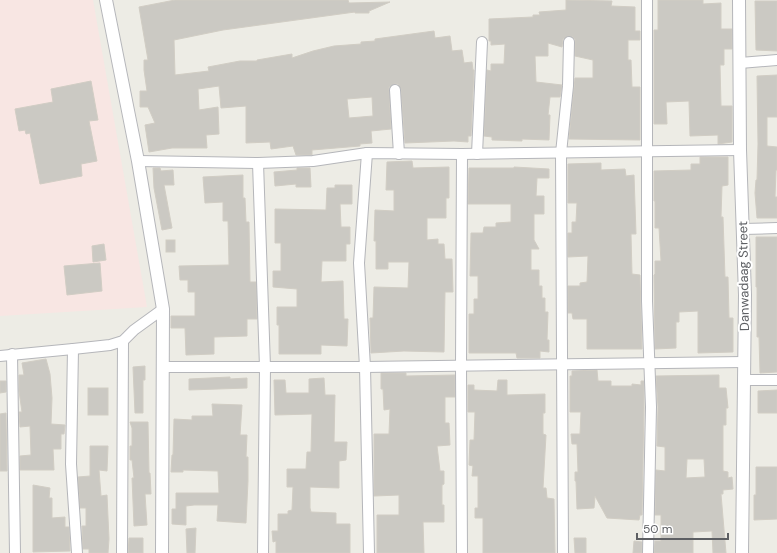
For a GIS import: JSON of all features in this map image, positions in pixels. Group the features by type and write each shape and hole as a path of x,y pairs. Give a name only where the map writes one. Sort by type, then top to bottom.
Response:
{"street":[{"path":"106,0 138,161 163,309 162,553"},
{"path":"647,0 647,301 651,407 648,553"},
{"name":"Danwadaag Street","path":"739,0 740,150 745,295 742,553"},
{"path":"477,154 482,42"},
{"path":"563,553 561,153 568,86 569,42"},
{"path":"740,63 777,60"},
{"path":"395,90 399,154"},
{"path":"138,161 258,163 313,160 367,154 740,150"},
{"path":"367,154 359,263 364,367 369,553"},
{"path":"462,154 462,553"},
{"path":"258,163 265,367 263,553"},
{"path":"743,229 777,228"},
{"path":"0,356 73,350 110,345 123,341 134,330 163,309"},
{"path":"122,553 123,341"},
{"path":"73,350 71,464 77,553"},
{"path":"12,354 15,553"},
{"path":"162,367 364,367 744,362"},
{"path":"744,380 777,380"}],"shaded area":[{"path":"0,0 93,0 147,307 0,316"}],"building":[{"path":"175,0 348,0 349,3 390,2 369,11 369,13 355,12 223,30 174,40 175,75 209,71 208,67 240,61 257,61 292,54 292,58 334,46 361,44 361,42 375,41 375,39 434,31 435,38 450,36 452,51 462,50 464,63 472,62 474,70 471,136 468,136 468,142 454,141 405,143 401,90 398,84 394,84 389,87 391,129 371,131 372,143 360,144 360,146 312,150 312,155 296,155 293,146 271,149 270,142 246,143 246,106 221,108 219,86 198,89 199,110 218,107 219,134 206,135 207,148 172,148 149,152 145,125 155,123 148,107 140,107 140,91 147,91 144,60 148,60 139,7","holes":["372,97 373,116 349,118 347,99"]},
{"path":"566,0 612,1 611,6 635,7 635,31 640,31 640,40 628,40 628,60 631,60 632,87 640,87 640,140 569,139 575,78 593,78 593,60 575,56 575,39 569,36 563,39 562,47 548,43 548,56 535,56 536,82 562,85 560,97 550,97 548,115 550,115 549,140 492,140 492,137 484,136 487,70 491,71 491,64 504,64 505,44 491,45 491,41 489,41 489,19 533,17 533,15 540,15 539,12 566,10"},
{"path":"658,0 703,0 703,4 721,3 721,29 732,29 732,49 724,49 724,65 720,65 721,106 732,106 732,142 718,144 718,135 690,136 689,101 666,102 667,124 654,124 654,30 658,30"},
{"path":"755,1 777,1 777,51 756,50"},
{"path":"777,75 777,117 767,117 767,146 777,147 775,197 777,197 777,218 757,218 755,193 757,180 758,144 757,76"},
{"path":"91,81 98,120 89,121 97,161 81,164 82,176 40,184 30,133 26,134 25,130 19,131 15,109 53,102 51,89"},
{"path":"700,157 728,157 728,185 722,186 721,217 723,217 725,277 728,277 729,318 733,318 733,352 698,353 698,311 679,312 679,322 676,322 676,348 655,349 654,275 655,261 661,261 659,228 655,228 654,171 691,170 691,164 700,164"},
{"path":"412,161 413,168 449,167 449,198 446,198 446,218 427,218 427,240 438,239 438,244 444,244 445,259 452,259 453,292 445,292 444,352 404,351 371,353 370,318 373,318 374,287 408,288 409,262 388,262 388,269 376,269 376,241 374,241 375,210 394,211 394,190 386,190 387,162"},
{"path":"601,163 601,170 625,169 626,176 634,175 636,234 631,234 632,274 640,275 642,349 587,349 587,319 573,319 572,313 568,313 568,286 580,286 580,283 587,282 588,256 568,257 568,233 572,233 572,222 576,222 577,203 568,203 568,164"},
{"path":"514,167 549,169 549,178 537,178 536,196 544,196 544,214 534,214 534,240 539,249 531,249 531,270 539,270 539,286 542,286 542,298 545,298 545,312 548,312 547,340 549,340 549,352 540,351 540,358 517,358 516,353 469,353 469,314 474,314 474,299 478,299 478,276 470,276 471,233 483,233 484,227 496,227 496,223 511,222 511,204 468,204 469,168"},
{"path":"153,168 160,168 161,171 173,170 174,185 164,185 172,228 162,230 154,188"},
{"path":"297,168 310,168 311,187 296,187 296,184 275,186 274,172 297,170"},
{"path":"243,175 243,198 245,198 246,222 249,222 250,282 256,282 257,319 247,319 247,336 214,337 214,354 186,355 185,328 171,328 171,316 195,316 195,292 188,292 188,280 180,280 179,266 229,265 228,221 223,221 223,202 205,203 203,177"},
{"path":"335,185 352,185 352,204 340,204 341,227 350,227 350,244 346,244 346,261 322,261 321,282 343,281 344,319 348,319 347,346 321,345 321,354 279,354 279,325 277,325 277,307 297,307 297,289 273,287 273,271 281,271 281,243 275,243 275,209 326,210 327,188 335,188"},
{"path":"756,237 777,237 777,372 760,373 759,337 757,337"},
{"path":"166,240 175,240 175,252 166,252"},
{"path":"104,244 106,260 93,262 92,246"},
{"path":"100,263 102,291 67,295 64,266"},
{"path":"46,359 50,374 52,398 51,424 65,425 64,434 61,434 61,449 53,449 54,470 20,470 20,456 31,455 30,426 20,427 19,412 22,412 19,391 19,375 24,375 22,363"},
{"path":"145,366 145,380 143,380 143,413 135,413 133,367"},
{"path":"597,370 598,381 611,381 611,386 632,386 632,384 641,385 641,381 644,381 642,515 640,515 639,520 607,518 595,496 594,508 577,509 575,472 578,472 577,444 572,444 571,434 580,434 581,412 570,412 570,376 572,376 572,371"},
{"path":"381,373 406,373 406,376 455,375 455,397 445,397 445,423 449,423 450,445 437,446 440,471 444,471 442,505 444,505 444,522 423,522 424,553 377,553 377,515 399,515 399,495 374,496 374,434 389,434 390,409 384,410 383,389 381,389"},
{"path":"719,375 719,388 726,388 728,408 726,408 726,425 723,425 723,471 728,472 728,478 732,477 733,489 723,490 723,494 721,494 726,553 713,553 712,531 693,532 693,553 654,553 655,541 661,541 661,515 655,515 656,470 665,471 665,447 657,446 658,407 656,376","holes":["687,459 704,459 705,477 686,478"]},
{"path":"230,377 230,379 247,378 247,388 189,390 189,379"},
{"path":"324,378 325,395 335,395 334,442 347,442 346,460 339,461 339,488 310,487 310,508 311,512 336,513 336,524 350,524 350,553 276,553 276,541 273,542 272,531 278,531 278,514 288,514 288,511 292,510 293,487 287,487 287,469 306,469 307,452 311,452 312,414 275,415 274,380 285,380 286,393 309,393 309,379"},
{"path":"498,380 507,380 507,395 545,394 543,434 546,435 543,488 546,488 547,498 554,499 555,553 483,553 483,518 475,518 475,508 478,508 478,476 472,476 473,466 469,465 470,440 474,440 475,412 468,412 468,385 474,385 474,390 497,391"},
{"path":"0,381 6,381 6,392 0,393"},
{"path":"88,388 108,388 108,415 88,415"},
{"path":"777,390 777,413 758,413 758,391"},
{"path":"212,404 242,405 240,435 247,435 246,457 248,457 246,523 217,521 218,505 194,505 186,506 186,525 172,524 172,509 176,509 176,493 219,493 218,471 183,470 183,472 171,472 174,419 192,420 192,416 213,416"},
{"path":"6,413 7,471 0,471 0,414"},
{"path":"130,422 148,422 151,494 145,494 147,525 134,526 132,478 134,478 132,460 130,460 132,428"},
{"path":"90,446 108,446 107,471 99,470 101,496 107,495 109,539 108,553 89,553 89,549 83,549 82,526 86,526 86,508 80,508 78,477 90,476"},
{"path":"756,467 777,467 777,519 754,520"},
{"path":"33,485 50,488 49,498 52,498 52,518 65,517 65,527 69,527 70,551 33,552"},
{"path":"196,528 195,553 187,553 186,529"},
{"path":"129,538 143,538 143,553 128,553"},
{"path":"574,538 586,538 586,553 575,553"},
{"path":"634,541 642,542 642,553 633,553"}]}
